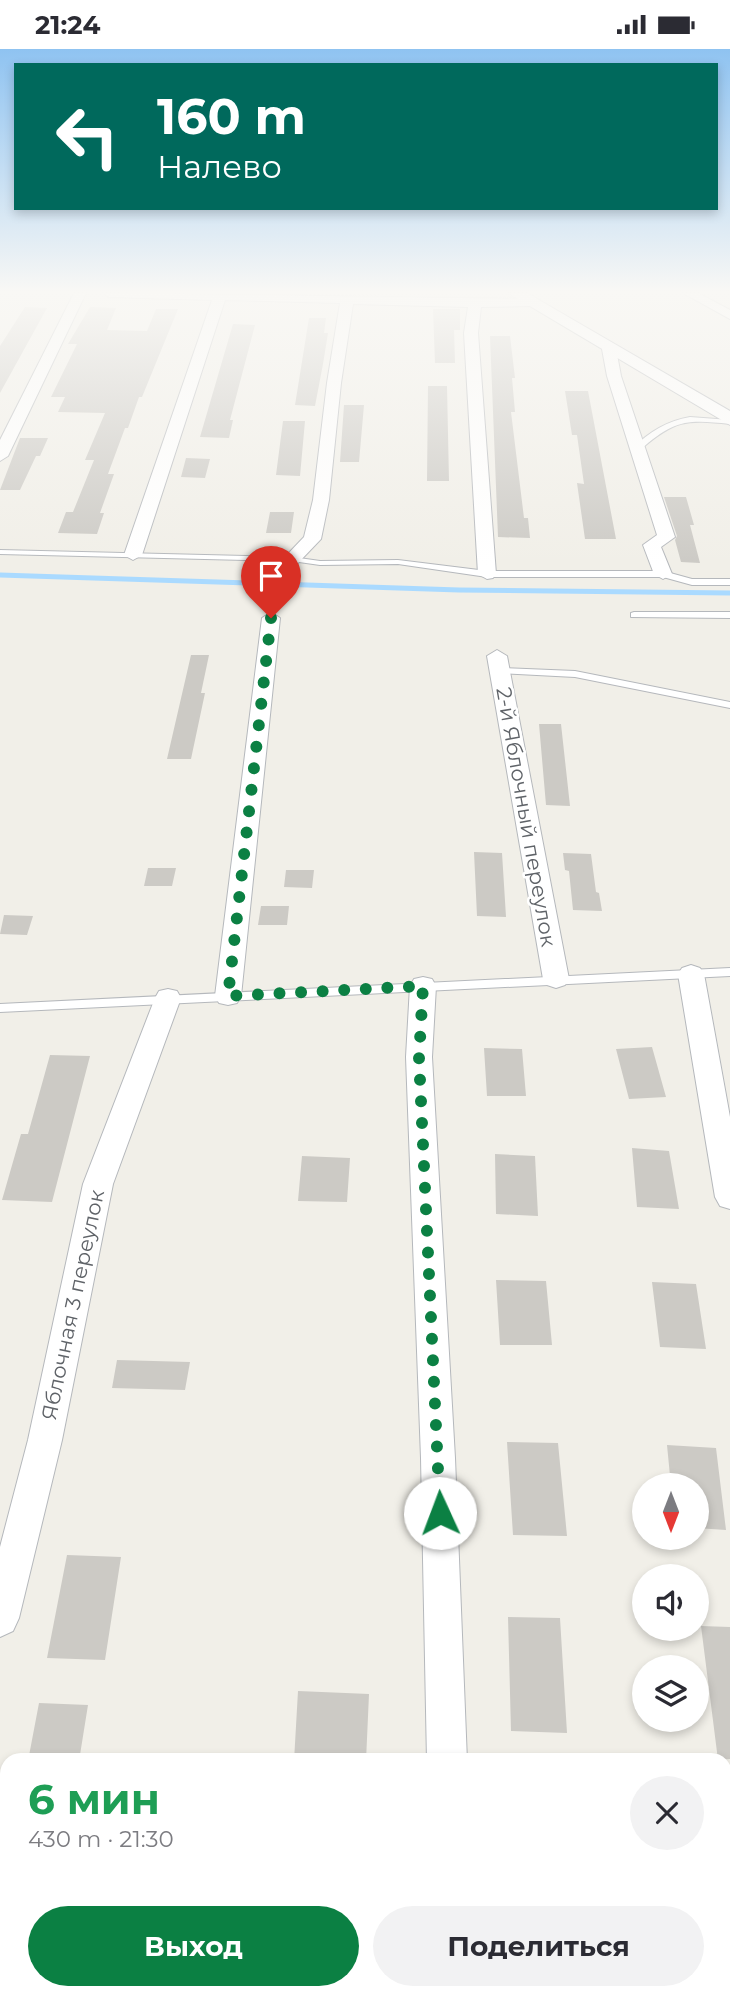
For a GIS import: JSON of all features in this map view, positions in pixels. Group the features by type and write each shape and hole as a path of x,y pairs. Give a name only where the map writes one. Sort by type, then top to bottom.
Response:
{"street":[{"path":"0,456 35,384"},
{"path":"133,555 190,384"},
{"path":"292,559 312,540 337,384"},
{"path":"474,384 487,574"},
{"path":"617,384 666,537 652,545 663,574"},
{"path":"668,384 730,421"},
{"path":"228,996 271,618"},
{"name":"2-й Яблочный переулок","path":"498,664 556,979"},
{"path":"691,974 730,1197"},
{"path":"423,986 419,1058 437,1444 447,1753"},
{"name":"Яблочная 3 переулок","path":"0,1618 46,1440 98,1184 167,998"}],"lane":[{"path":"637,449 670,423 691,417 730,421"},
{"path":"0,552 292,559 320,563 398,562 487,574 663,574 692,582 730,582"},
{"path":"634,615 730,615"},
{"path":"498,664 575,674 730,705"},
{"path":"0,1008 730,972"}],"building":[{"path":"57,384 147,384 142,397 139,397 128,428 125,428 108,474 114,474 100,513 104,513 97,534 58,533 66,512 73,512 94,460 85,460 105,413 58,412 65,397 51,397"},
{"path":"215,384 239,384 230,420 233,420 229,438 200,437"},
{"path":"298,384 319,384 315,406 295,405"},
{"path":"492,384 513,384 515,412 511,412 524,518 528,518 530,538 498,537"},
{"path":"428,386 447,386 449,481 427,481"},
{"path":"565,391 588,391 616,539 585,539 577,483 584,484 577,435 572,435"},
{"path":"344,405 364,405 359,462 340,462"},
{"path":"283,421 305,421 300,476 276,475"},
{"path":"20,438 48,438 20,490 0,490"},
{"path":"186,458 210,459 205,478 181,477"},
{"path":"664,497 686,497 700,563 681,562 675,540 677,536"},
{"path":"270,512 294,512 291,533 266,533"},
{"path":"191,655 209,655 201,693 205,693 191,759 167,759"},
{"path":"539,724 561,724 570,806 546,805"},
{"path":"474,852 502,853 506,917 477,916"},
{"path":"563,853 591,854 596,892 599,893 602,911 573,910 569,871 565,870"},
{"path":"148,868 176,868 172,886 144,886"},
{"path":"286,870 314,870 312,888 284,887"},
{"path":"261,906 289,906 287,925 258,925"},
{"path":"4,915 33,916 27,935 0,934"},
{"path":"652,1047 666,1097 629,1099 616,1049"},
{"path":"484,1048 522,1049 526,1096 487,1096"},
{"path":"50,1055 90,1056 52,1202 2,1200 21,1134 28,1134"},
{"path":"632,1148 669,1151 679,1209 637,1207"},
{"path":"495,1154 535,1156 538,1216 496,1214"},
{"path":"302,1156 350,1158 347,1202 298,1201"},
{"path":"496,1280 546,1281 552,1345 500,1345"},
{"path":"652,1282 696,1284 706,1349 660,1347"},
{"path":"117,1360 190,1362 185,1390 112,1388"},
{"path":"507,1442 558,1443 567,1536 513,1535"},
{"path":"667,1445 716,1448 726,1530 709,1529 709,1473 670,1473"},
{"path":"67,1555 121,1557 105,1660 47,1658"},
{"path":"508,1617 560,1618 567,1733 511,1731"},
{"path":"709,1626 730,1627 730,1753 717,1753 709,1689 709,1655 705,1655 703,1641 709,1641"},
{"path":"298,1691 369,1694 366,1753 294,1753"},
{"path":"39,1703 88,1705 80,1753 30,1753"}],"waterway":[{"path":"0,575 459,590 730,593"}],"route":[{"path":"271,618 228,996 423,986 419,1058 440,1513"}]}
